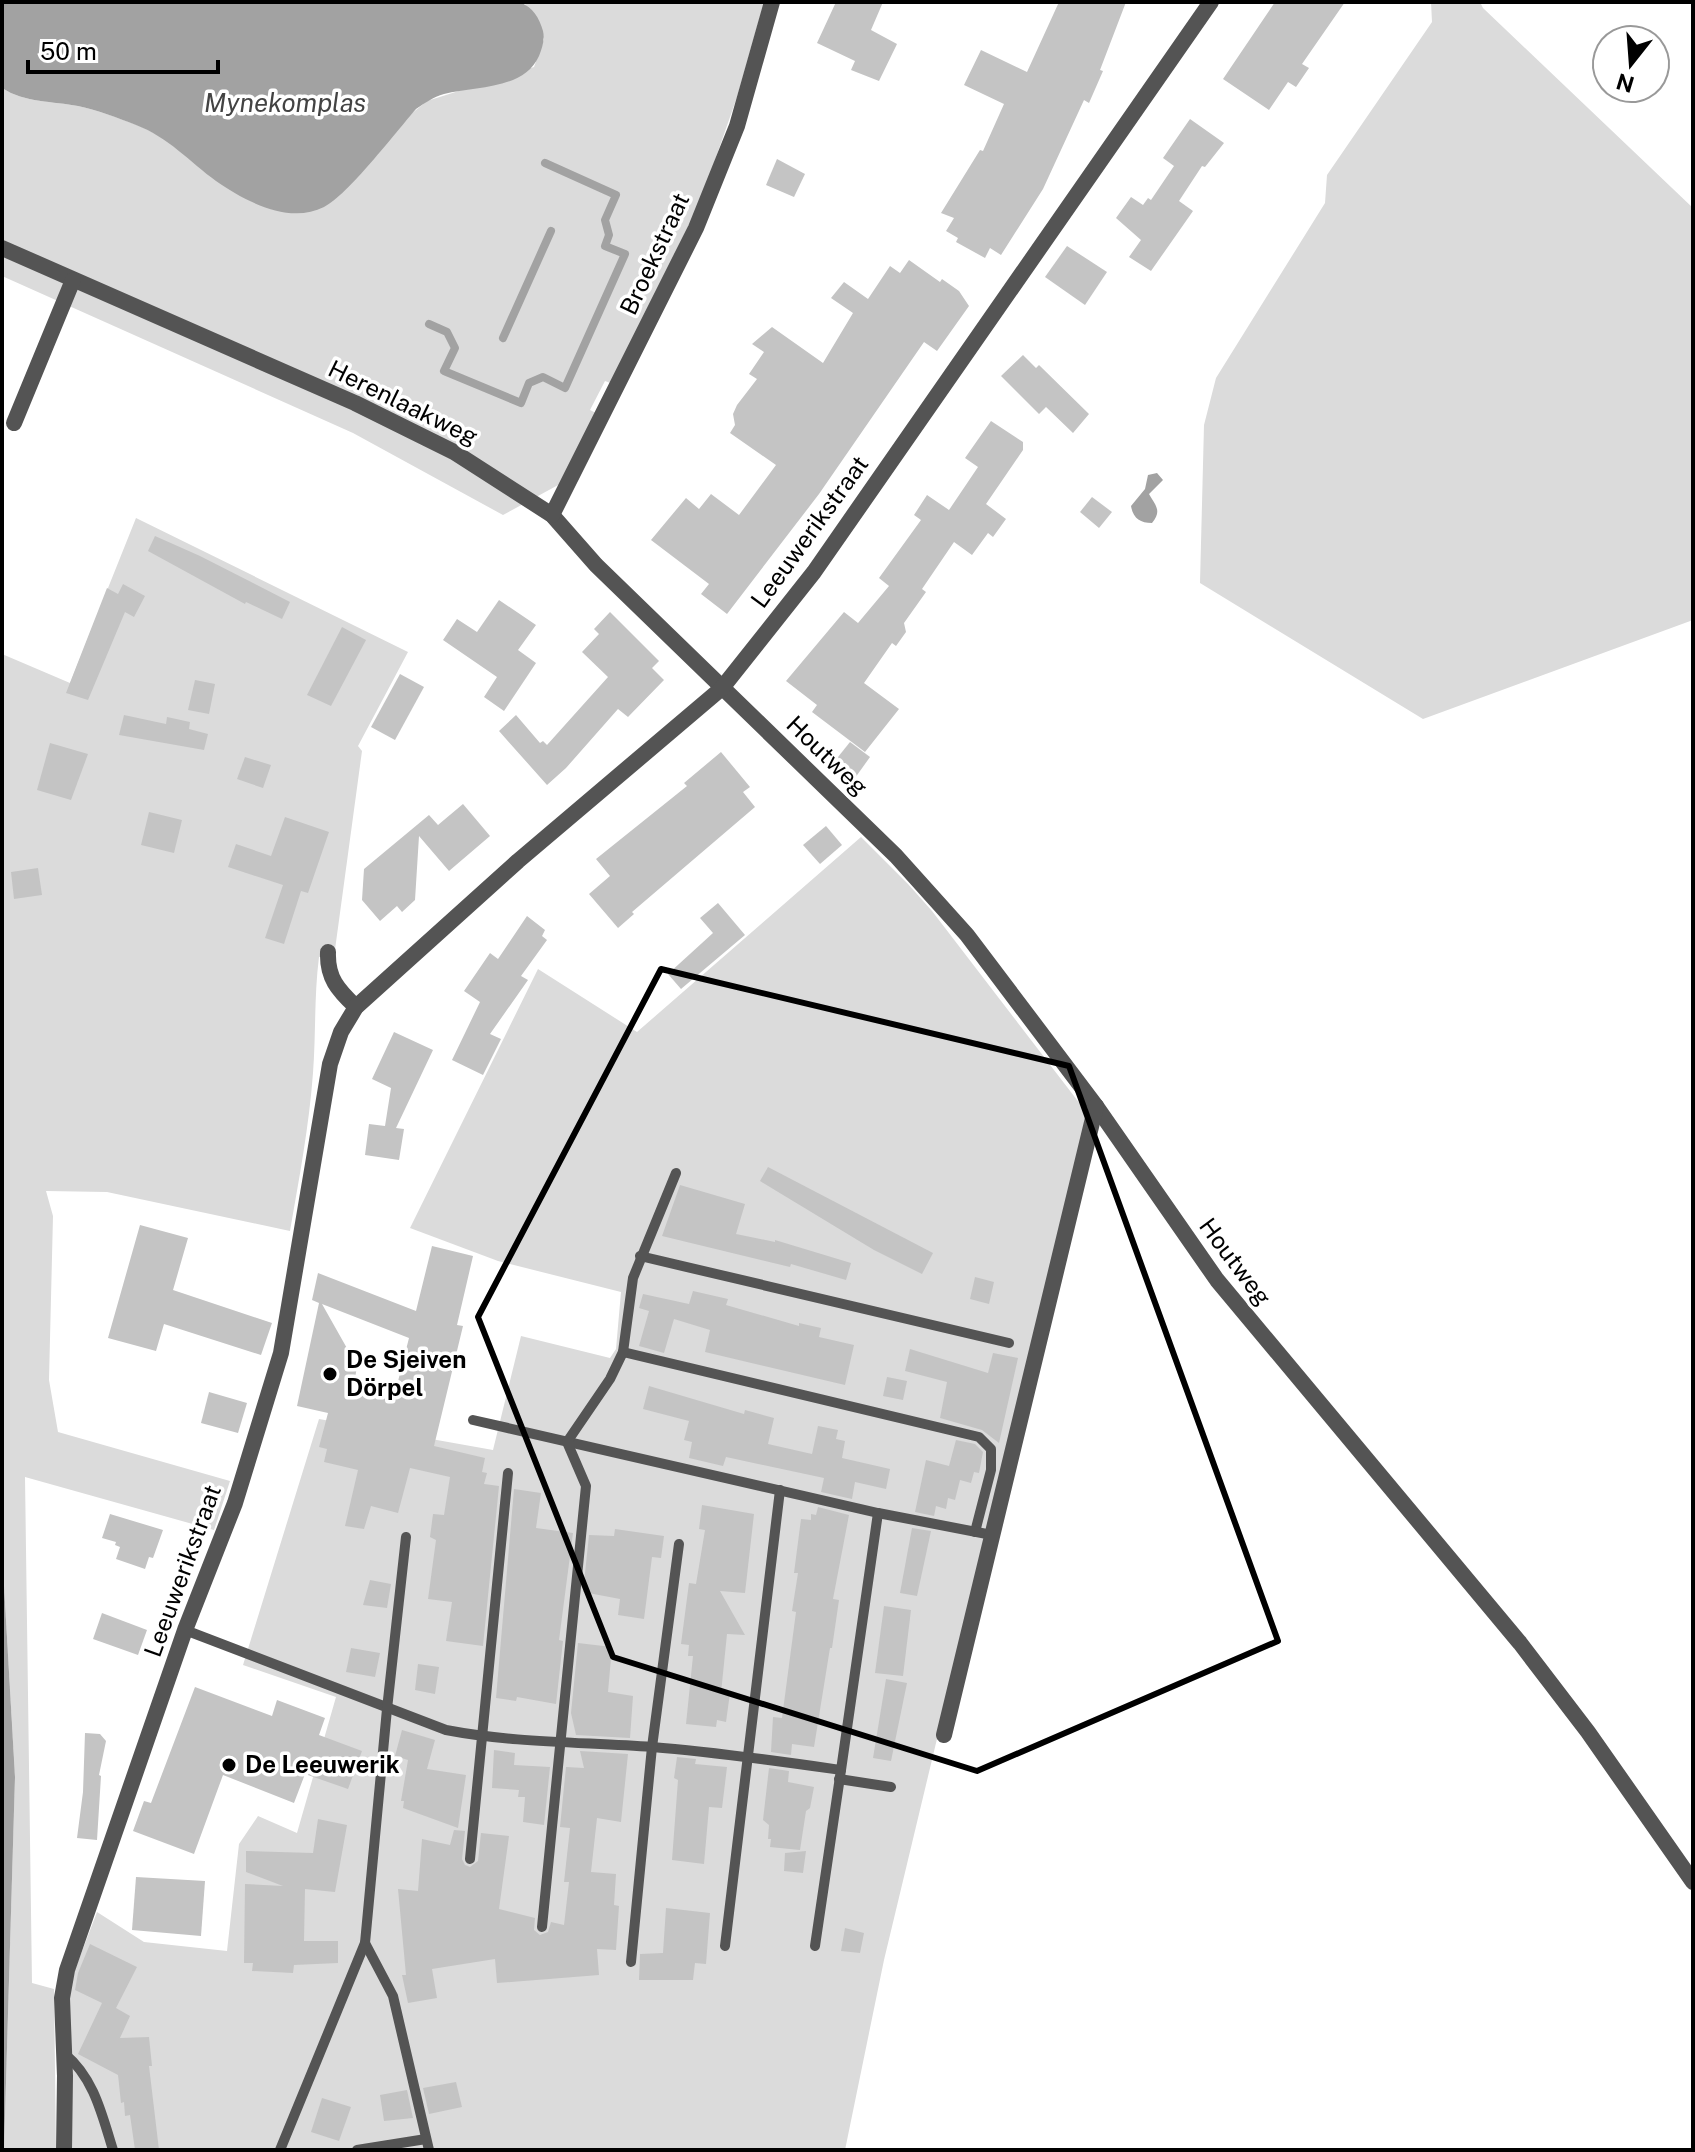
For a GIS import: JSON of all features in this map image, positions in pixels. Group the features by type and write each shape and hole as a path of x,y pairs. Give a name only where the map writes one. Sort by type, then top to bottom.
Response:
{"street":[{"name":"Broekstraat","path":"552,515 696,228 737,126 772,2"},
{"name":"Leeuwerikstraat","path":"64,2150 62,1998 67,1970 185,1630 235,1503 281,1353 330,1064 341,1032 356,1007 518,861 722,688 814,572 1211,2"},
{"name":"Herenlaakweg","path":"2,248 355,403 454,452 552,515 596,565 722,688"},
{"path":"14,423 73,280"},
{"name":"Houtweg","path":"722,688 920,880 967,935 1096,1106 1225,1291 1520,1643 1588,1732 1693,1882"},
{"path":"328,952 330,976 337,990 356,1007"},
{"path":"944,1735 1096,1106"}],"lane":[{"path":"567,1442 610,1379 623,1352 628,1301 640,1256 676,1173"},
{"path":"640,1256 1009,1343"},
{"path":"623,1352 979,1437 991,1449 991,1470 975,1532"},
{"path":"473,1420 878,1513 992,1535"},
{"path":"542,1927 586,1486 567,1442"},
{"path":"470,1859 508,1473"},
{"path":"725,1946 780,1490"},
{"path":"815,1946 878,1513"},
{"path":"280,2150 365,1943 406,1537"},
{"path":"631,1962 652,1747 679,1544"},
{"path":"185,1630 446,1730 482,1737 747,1756 891,1787"},
{"path":"357,2150 428,2145 393,1996 365,1943"},
{"path":"64,2054 79,2066 95,2093 113,2150"}],"highlighted area":[{"path":"661,969 1069,1066 1278,1641 977,1771 613,1657 478,1317"}],"shaded area":[{"path":"520,2 764,2 737,97 691,223 613,384 605,381 590,410 598,414 560,484 503,515 353,433 2,276 2,88 20,96 85,108 137,125 176,146 244,197 289,213 427,101 534,67 544,39 525,4"},
{"path":"1431,2 1480,2 1693,208 1693,620 1423,719 1200,583 1204,425 1216,378 1325,203 1327,175 1432,22"},
{"path":"136,518 408,652 358,746 362,751 334,957 319,957 311,1093 290,1231 107,1192 46,1191 53,1216 49,1380 58,1432 230,1481 214,1530 25,1477 32,1983 54,1989 56,2150 4,2150 15,1777 2,1549 2,654 70,683"},
{"path":"861,837 932,911 1087,1113 884,1960 845,2150 69,2150 68,1988 97,1912 144,1942 227,1951 239,1844 258,1816 297,1833 336,1697 243,1665 319,1419 493,1450 521,1336 610,1358 616,1349 621,1292 498,1261 410,1228 538,969 637,1032"}],"water":[{"name":"Mynekomplas","path":"2,2 520,2 537,17 544,38 539,56 522,75 498,85 444,94 426,102 416,109 334,201 310,212 296,213 268,208 240,196 148,130 108,114 68,104 39,101 2,88"},
{"path":"1157,473 1163,480 1149,494 1157,508 1157,515 1152,523 1144,522 1135,517 1131,506 1145,489 1148,475"},
{"path":"2,1550 15,1777 4,2150 2,2150"}],"building":[{"path":"836,2 883,2 871,30 897,44 879,81 851,70 855,61 817,43"},
{"path":"1059,2 1126,2 1089,103 1084,100 1043,189 1001,255 990,248 985,258 956,242 958,238 946,231 954,218 941,213 980,150 983,151 1004,104 964,85 981,50 1027,72"},
{"path":"1275,2 1345,2 1302,64 1309,68 1296,87 1288,82 1269,110 1223,79"},
{"path":"1190,119 1224,143 1205,167 1202,166 1179,201 1193,211 1151,271 1129,257 1141,240 1116,218 1131,197 1143,205 1148,198 1151,200 1174,166 1163,158"},
{"path":"777,159 805,174 794,197 766,185"},
{"path":"1067,246 1107,272 1085,305 1045,277"},
{"path":"909,260 959,291 969,306 937,351 924,342 819,494 727,614 701,594 709,584 651,540 686,498 699,509 711,494 739,515 776,465 730,433 735,425 733,414 737,405 757,379 749,374 764,352 752,344 772,327 823,363 853,313 831,298 844,282 868,299 890,266 900,273"},
{"path":"1023,355 1036,368 1039,365 1089,414 1073,433 1046,407 1039,414 1001,376"},
{"path":"991,421 1023,442 1023,450 986,504 1006,519 993,537 988,533 972,555 954,542 922,589 926,592 904,623 906,632 896,646 892,643 864,683 899,709 865,752 812,712 817,705 786,681 844,612 858,623 889,586 879,578 921,520 914,515 927,495 949,510 978,467 965,458"},
{"path":"1092,497 1112,512 1099,528 1080,512"},
{"path":"155,536 290,602 282,619 245,604 148,551"},
{"path":"123,584 145,596 134,617 125,612 88,700 66,693 107,588 118,594"},
{"path":"499,600 536,625 518,650 536,663 504,711 484,697 497,677 443,640 457,619 477,632"},
{"path":"610,612 659,661 652,668 664,680 628,717 618,709 547,785 499,731 516,715 540,743 543,741 547,745 608,677 582,652 599,634 594,629"},
{"path":"342,627 366,640 331,706 307,695"},
{"path":"400,674 424,687 395,740 371,727"},
{"path":"195,680 215,684 209,714 188,710"},
{"path":"124,715 166,724 167,717 190,722 189,729 208,734 204,750 119,735"},
{"path":"850,742 870,757 855,778 834,762"},
{"path":"50,743 88,754 71,800 37,790"},
{"path":"721,752 750,787 743,792 755,807 632,912 634,914 618,928 589,894 610,876 596,859 687,786 684,783"},
{"path":"245,757 271,765 263,788 237,779"},
{"path":"463,804 490,836 449,871 419,836 415,900 402,912 397,906 380,921 362,900 364,869 429,815 438,825"},
{"path":"149,812 182,820 174,853 141,845"},
{"path":"285,817 329,832 308,893 301,891 284,944 265,938 283,885 228,867 236,844 271,856"},
{"path":"826,826 842,845 820,864 803,845"},
{"path":"38,868 42,895 14,899 11,872"},
{"path":"718,903 745,935 681,989 668,974 713,933 700,918"},
{"path":"527,916 545,930 542,936 547,940 521,976 528,980 490,1034 501,1039 483,1075 452,1060 480,1002 464,991 490,953 498,959"},
{"path":"394,1032 433,1050 396,1128 404,1129 399,1160 365,1155 369,1124 385,1126 391,1088 372,1079"},
{"path":"768,1167 933,1253 922,1274 874,1250 760,1181"},
{"path":"680,1185 745,1204 736,1234 775,1240 851,1263 846,1280 791,1264 790,1267 662,1236"},
{"path":"140,1225 188,1238 173,1290 272,1323 261,1355 164,1324 156,1351 108,1338"},
{"path":"432,1246 473,1256 457,1325 463,1326 434,1446 485,1458 482,1472 487,1473 484,1484 499,1486 483,1646 446,1641 452,1602 428,1599 436,1540 430,1537 433,1514 444,1515 450,1477 410,1468 398,1513 371,1506 364,1529 345,1526 358,1470 324,1462 327,1449 319,1447 328,1413 297,1406 319,1303 312,1300 318,1273 416,1311","holes":["322,1304 409,1338 395,1393 354,1385 357,1366"]},
{"path":"975,1277 994,1282 989,1304 970,1299"},
{"path":"693,1291 728,1299 726,1305 799,1326 799,1323 821,1328 819,1337 854,1345 845,1385 705,1352 710,1330 674,1319 664,1353 639,1346 649,1311 639,1308 643,1294 689,1304"},
{"path":"910,1349 988,1373 993,1353 1018,1358 999,1443 982,1430 940,1418 947,1382 905,1371"},
{"path":"887,1377 907,1381 903,1400 883,1396"},
{"path":"649,1386 744,1414 745,1410 774,1418 768,1444 812,1454 818,1426 838,1430 836,1439 845,1441 842,1458 890,1469 886,1489 855,1482 852,1499 821,1492 824,1478 726,1457 723,1466 689,1458 692,1442 684,1440 689,1421 643,1409"},
{"path":"209,1392 247,1403 238,1433 201,1423"},
{"path":"956,1440 975,1444 983,1452 979,1473 974,1472 971,1483 960,1480 955,1500 948,1498 946,1509 936,1506 934,1516 915,1512 926,1460 949,1466"},
{"path":"514,1489 541,1493 536,1528 573,1533 559,1640 563,1641 556,1704 517,1697 516,1701 496,1698"},
{"path":"702,1505 754,1514 745,1593 720,1591 745,1635 727,1634 721,1693 730,1693 726,1722 717,1720 716,1727 686,1724 693,1656 688,1656 689,1645 681,1644 689,1583 696,1584 705,1530 699,1529"},
{"path":"818,1507 849,1515 833,1599 839,1600 814,1747 792,1744 791,1755 771,1752 773,1717 782,1718 796,1612 792,1611 798,1573 794,1573 801,1519 811,1520 811,1514 816,1515"},
{"path":"110,1514 163,1530 153,1558 149,1557 145,1569 116,1559 120,1547 115,1545 116,1542 102,1538"},
{"path":"912,1528 931,1531 917,1596 900,1593"},
{"path":"615,1529 664,1536 661,1558 652,1557 644,1619 618,1615 620,1599 583,1592 589,1535 614,1536"},
{"path":"370,1580 391,1584 387,1608 363,1605"},
{"path":"884,1606 911,1610 903,1676 875,1673"},
{"path":"102,1613 147,1630 138,1655 93,1639"},
{"path":"578,1643 612,1647 608,1692 633,1696 630,1738 576,1735 571,1713"},
{"path":"351,1648 380,1653 375,1677 346,1672"},
{"path":"418,1664 439,1667 435,1694 415,1690"},
{"path":"886,1679 907,1683 891,1761 873,1758"},
{"path":"195,1687 272,1716 277,1700 325,1718 319,1735 362,1751 348,1789 305,1774 294,1803 223,1775 194,1854 133,1831 144,1801 151,1803"},
{"path":"402,1730 435,1740 427,1769 466,1775 458,1828 403,1808 404,1801 401,1801 408,1760 395,1756"},
{"path":"85,1733 100,1734 106,1741 99,1775 97,1840 77,1838 83,1792"},
{"path":"494,1750 515,1753 514,1765 550,1767 544,1825 523,1822 525,1797 518,1797 519,1790 492,1788"},
{"path":"580,1751 628,1754 621,1822 597,1818 591,1872 616,1874 614,1905 619,1906 616,1950 597,1949 599,1975 497,1983 495,1959 432,1969 437,1998 408,2003 402,1975 406,1975 398,1889 418,1891 422,1839 450,1845 454,1830 465,1831 462,1859 470,1867 478,1861 481,1833 509,1836 499,1909 535,1918 534,1930 540,1935 548,1932 551,1922 564,1925 569,1882 564,1882 570,1828 560,1827 566,1767 584,1768"},
{"path":"677,1757 696,1759 695,1764 727,1767 722,1808 709,1807 704,1864 672,1860"},
{"path":"769,1768 789,1771 788,1782 814,1787 810,1808 806,1811 800,1850 770,1847 769,1825 763,1820"},
{"path":"318,1819 347,1825 335,1892 305,1889 304,1941 338,1941 338,1963 294,1965 293,1973 252,1971 253,1963 244,1963 245,1884 283,1886 246,1872 246,1851 313,1853"},
{"path":"806,1851 803,1873 784,1871 785,1853"},
{"path":"136,1877 205,1881 201,1936 132,1930"},
{"path":"666,1908 710,1913 706,1964 695,1963 693,1980 639,1980 640,1954 663,1953"},
{"path":"845,1928 864,1933 860,1953 841,1951"},
{"path":"90,1944 137,1967 116,2008 130,2016 120,2038 149,2037 152,2066 149,2066 159,2150 135,2150 130,2115 125,2116 124,2102 121,2103 118,2075 78,2054 102,2003 75,1990 78,1973"},
{"path":"456,2082 462,2107 429,2114 423,2088"},
{"path":"407,2090 413,2118 384,2121 380,2095"},
{"path":"322,2098 351,2107 339,2141 311,2132"}],"waterway":[{"path":"429,324 447,332 455,348 444,371 521,403 529,383 543,377 565,388 625,254 605,246 609,235 605,220 616,195 545,163"},
{"path":"503,338 551,231"}],"place":[{"name":"De Sjeiven Dörpel","path":"330,1374"},
{"name":"De Leeuwerik","path":"229,1765"}]}
